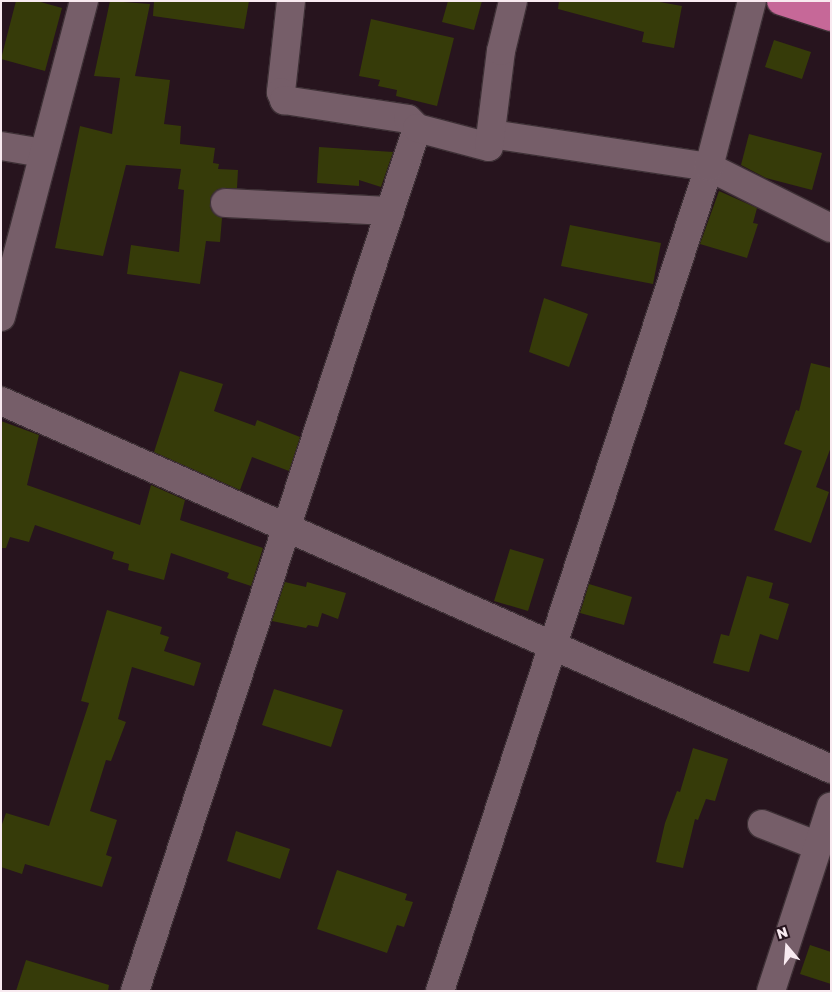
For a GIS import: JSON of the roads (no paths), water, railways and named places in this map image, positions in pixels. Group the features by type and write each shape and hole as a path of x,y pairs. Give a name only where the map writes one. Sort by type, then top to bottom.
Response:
{"highway":[{"path":"781,1 831,17"}],"street":[{"path":"1,317 6,279 43,153 84,1"},
{"path":"292,1 281,92 284,100 408,119 417,128 489,148 501,51 513,1"},
{"path":"440,991 709,167 752,1"},
{"path":"135,991 417,128"},
{"path":"490,134 709,167 831,228"},
{"path":"1,146 43,153"},
{"path":"225,204 390,212"},
{"path":"1,401 831,769"},
{"path":"771,991 831,806"},
{"path":"762,824 818,846"}]}
